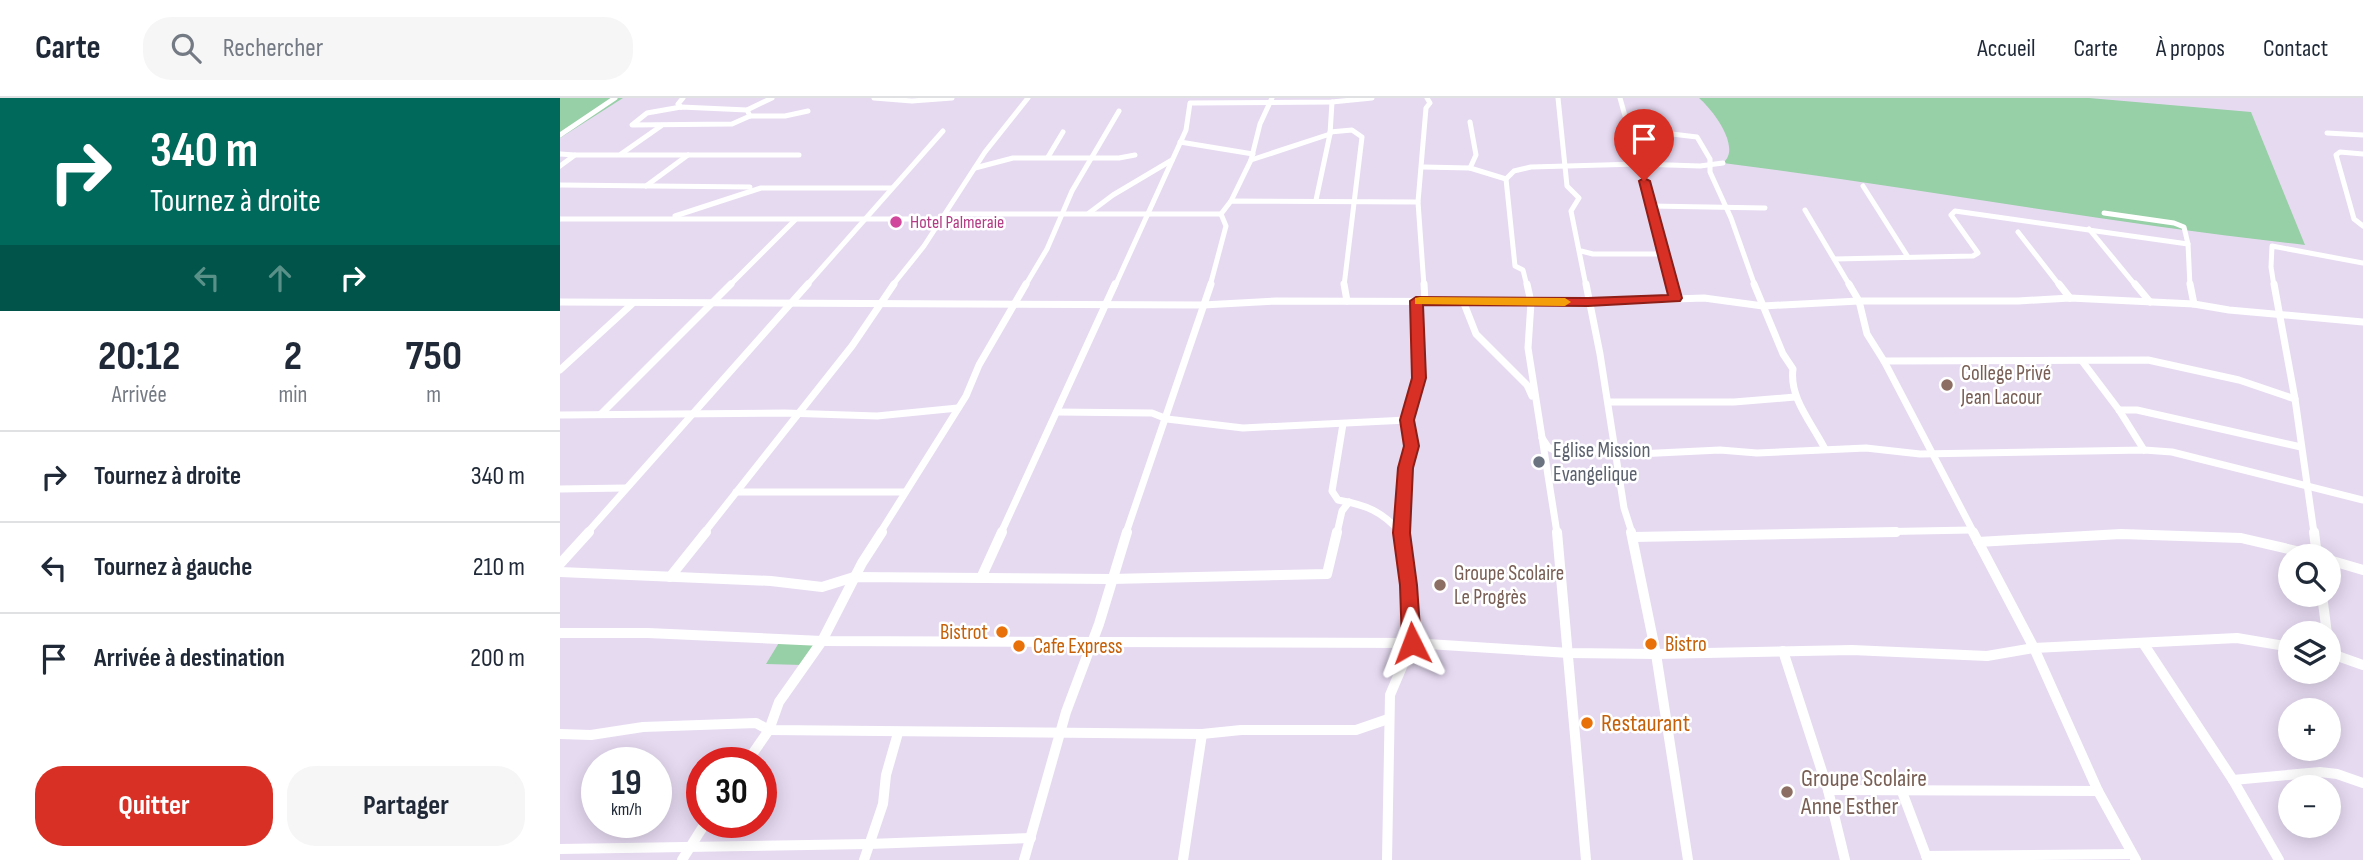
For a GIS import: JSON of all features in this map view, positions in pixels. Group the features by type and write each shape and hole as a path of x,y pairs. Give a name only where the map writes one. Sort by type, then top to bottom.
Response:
{"street":[{"path":"560,135 615,98"},
{"path":"681,107 678,104 683,98"},
{"path":"772,98 748,113 732,124 632,125 638,117 647,113 681,107 748,113 785,116 808,111"},
{"path":"874,98 912,101 953,98"},
{"path":"670,577 852,346 889,290 925,246 975,168 1028,98"},
{"path":"981,578 1186,130 1190,103 1271,100 1332,102 1372,98"},
{"path":"1387,860 1390,695 1412,643 1409,585 1401,533 1405,468 1411,446 1407,420 1419,378 1421,301 1418,202 1426,108 1430,103 1427,98"},
{"path":"1558,98 1567,186 1579,198 1571,211 1609,402 1624,508 1633,537 1656,654 1688,860"},
{"path":"1620,98 1676,298"},
{"path":"1221,214 1231,201 1252,157 1260,124 1271,100"},
{"path":"1316,200 1330,133 1332,102"},
{"path":"757,747 769,730 779,702 822,641 854,577 958,408 1014,303 1030,281 1065,213 1072,191 1119,111"},
{"path":"1469,122 1476,155 1470,168"},
{"path":"621,154 661,126"},
{"path":"1180,142 1252,157 1348,128 1355,130 1362,137 1344,286 1347,300"},
{"path":"1630,129 1698,137 1710,159 1710,172 1727,209 1763,306 1783,354 1793,369 1791,384 1795,397 1825,449"},
{"path":"560,564 943,131"},
{"path":"1048,157 1063,132"},
{"path":"2327,133 2363,135"},
{"path":"2363,154 2340,152 2336,155 2354,219 2363,226"},
{"path":"560,154 799,155"},
{"path":"646,186 689,154"},
{"path":"560,166 575,155"},
{"path":"975,168 1013,158 1127,158 1135,155"},
{"path":"1089,213 1113,195 1172,160"},
{"path":"1506,179 1514,171 1531,167 1639,163 1710,166 1723,163"},
{"path":"1423,167 1470,168 1506,179"},
{"path":"1506,179 1515,266 1523,270 1531,302 1528,348 1557,531 1586,860"},
{"path":"560,185 892,188"},
{"path":"1863,186 1908,257"},
{"path":"663,221 730,196 761,188"},
{"path":"1231,201 1418,202"},
{"path":"1651,206 1765,208"},
{"path":"1805,210 1859,301 1867,334 1884,361 2034,648 2098,791 2134,857 1926,858 1901,789"},
{"path":"1835,259 1973,256 1978,253 1951,215 1955,211 2188,244"},
{"path":"560,219 663,221 688,218 795,220 1065,213 1221,214"},
{"path":"2104,213 2174,223 2183,227 2188,244 2191,298 2194,304"},
{"path":"1024,860 1060,735 1223,244 1226,226 1221,214"},
{"path":"601,414 712,304 753,259 795,220"},
{"path":"2090,229 2150,302"},
{"path":"2018,232 2070,298"},
{"path":"2315,544 2295,400 2271,267 2272,246 2363,263"},
{"path":"1581,251 1593,254 1664,254"},
{"path":"560,302 1203,305 1347,300 1588,302 1704,298 1763,306 1859,301 2018,301 2070,298 2194,304 2229,310 2363,322"},
{"path":"1463,301 1476,334 1527,385 1535,401"},
{"path":"560,370 632,304"},
{"path":"2082,360 2119,410 2144,450"},
{"path":"1884,361 2148,360 2239,380 2295,400"},
{"path":"1609,402 1734,402 1795,397"},
{"path":"560,415 797,413 877,416 958,408"},
{"path":"2119,410 2137,410 2301,447"},
{"path":"1057,412 1152,413 1167,419 1243,428 1407,420"},
{"path":"1343,424 1332,491 1338,500 1369,505 1384,512 1401,533"},
{"path":"1542,438 1548,447 1558,452 1596,451 1618,455 1825,449 1889,449 1932,454 2144,450 2172,452 2363,499"},
{"path":"560,489 626,488"},
{"path":"736,492 905,492"},
{"path":"560,572 783,582 822,587 854,577 1111,579 1327,574 1342,511 1349,502"},
{"path":"1633,537 1971,530"},
{"path":"1978,542 2121,534 2241,538 2278,547"},
{"path":"2341,564 2363,570"},
{"path":"560,633 648,633 822,641 1412,643 1569,653 1656,654 1852,650 1987,656 2034,648 2238,638 2278,645"},
{"path":"2143,643 2233,780 2279,860"},
{"path":"1783,651 1828,790 1844,860"},
{"path":"2341,657 2363,665"},
{"path":"560,734 591,735 643,727 756,723 769,730 1060,735 1202,734 1241,730 1356,730 1388,719"},
{"path":"864,860 883,804 886,775 898,733"},
{"path":"1183,860 1202,734"},
{"path":"2233,780 2320,772 2337,774 2363,783"},
{"path":"1828,790 2098,791"},
{"path":"682,860 696,838"},
{"path":"560,849 869,844 1031,838"}],"green space":[{"path":"560,98 623,98 560,138"},
{"path":"1699,98 2089,98 2251,112 2305,245 1723,163 1728,156 1727,139 1718,120"},
{"path":"780,641 817,641 803,665 766,664"}],"slow traffic":[{"path":"1420,301 1565,302"}],"place":[{"name":"Hotel Palmeraie","path":"896,222"},
{"name":"College Privé Jean Lacour","path":"1947,385"},
{"name":"Eglise Mission Evangelique","path":"1539,462"},
{"name":"Groupe Scolaire Le Progrès","path":"1440,585"},
{"name":"Bistrot","path":"1002,632"},
{"name":"Bistro","path":"1651,644"},
{"name":"Cafe Express","path":"1019,646"},
{"name":"Restaurant","path":"1587,723"},
{"name":"Groupe Scolaire Anne Esther","path":"1787,792"}],"route":[{"path":"1412,643 1409,585 1401,533 1405,468 1411,446 1407,420 1419,378 1416,301 1588,302 1676,298 1644,181"}]}
